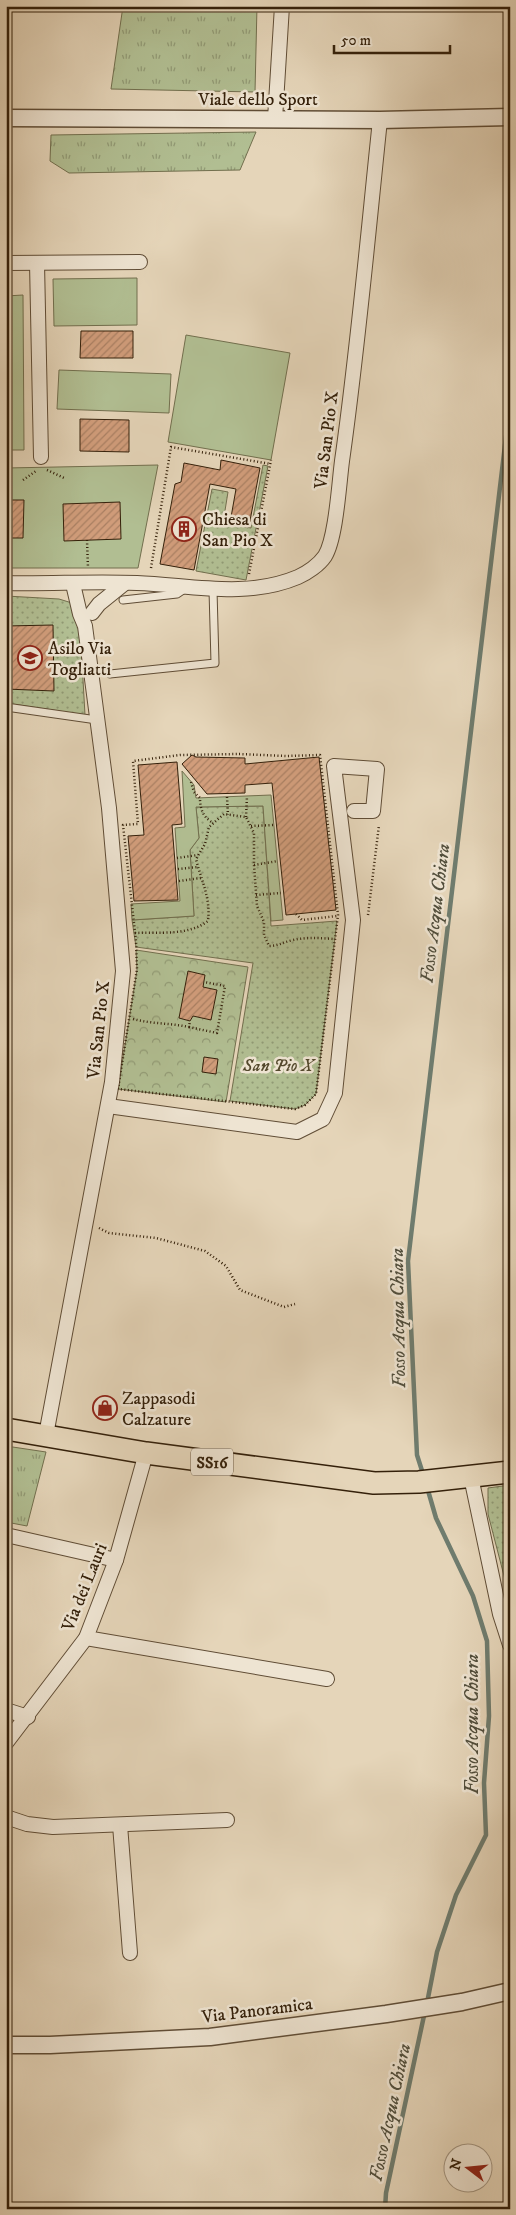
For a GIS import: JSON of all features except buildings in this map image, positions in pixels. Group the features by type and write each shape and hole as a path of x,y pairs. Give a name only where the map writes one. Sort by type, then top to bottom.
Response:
{"main road":[{"name":"SS16","path":"6,1429 146,1453 374,1483 429,1481 510,1472"}],"street":[{"path":"275,6 280,28"},
{"path":"275,119 282,6"},
{"name":"Viale dello Sport","path":"6,118 380,120 510,117"},
{"name":"Via San Pio X","path":"46,1435 112,1082 123,971 109,808 85,626 80,614 73,584 90,578 213,590 274,585 306,572 325,556 333,526 347,426 380,120"},
{"path":"37,262 40,463"},
{"path":"6,263 140,262"},
{"path":"90,578 92,613"},
{"path":"85,626 99,604 126,583"},
{"path":"6,584 73,584"},
{"path":"108,1106 297,1132 323,1119 335,1092 353,920 334,766 376,770 372,812 354,811"},
{"name":"Via dei Lauri","path":"6,1743 86,1638 116,1560 146,1453"},
{"path":"471,1477 500,1614 510,1645"},
{"path":"6,1535 116,1560"},
{"path":"86,1638 328,1679"},
{"path":"6,1710 28,1716"},
{"path":"6,1817 27,1824 53,1827 227,1820"},
{"path":"120,1825 130,1953"},
{"name":"Via Panoramica","path":"6,2045 50,2045 210,2037 386,2014 462,2002 510,1991"}],"lane":[{"path":"123,600 177,594 187,588"},
{"path":"110,674 215,663 213,590"},
{"path":"6,707 97,720"}],"path":[{"path":"159,570 150,568 171,447 271,464"},
{"path":"248,580 271,460"},
{"path":"22,480 40,463"},
{"path":"87,540 90,578"},
{"path":"180,755 320,755 338,915 316,1094 305,1105 295,1109 118,1089 137,970 135,933 123,825 138,824 133,761 180,755"},
{"path":"191,782 194,792 200,798 200,807 207,820 213,823"},
{"path":"247,796 246,818 254,833 257,906 264,922 264,936 269,946 279,946 291,940 314,937 334,939"},
{"path":"227,797 228,815"},
{"path":"135,933 187,931 199,928 208,921 210,908 196,859 205,844 209,826 224,814 246,818"},
{"path":"250,826 274,825"},
{"path":"177,858 198,855"},
{"path":"254,865 278,861"},
{"path":"178,869 198,867"},
{"path":"179,881 201,878"},
{"path":"256,894 281,892"},
{"path":"296,914 302,920 338,915"},
{"path":"129,1018 150,1023 175,1024 217,1033 225,986 204,982"},
{"path":"189,1027 190,1021"},
{"path":"87,1217 94,1225 109,1233 156,1238 205,1250 226,1266 240,1290 284,1307 295,1304"}],"green space":[{"path":"123,6 257,6 255,92 111,89"},
{"path":"256,132 240,170 69,173 50,161 51,135"},
{"path":"137,278 137,325 54,326 53,279"},
{"path":"23,295 24,450 6,450 6,296"},
{"path":"186,335 290,353 271,460 168,442"},
{"path":"59,370 171,374 169,413 57,409"},
{"path":"158,465 138,568 6,568 6,468"},
{"path":"263,465 268,466 246,580 196,571 212,489 228,492 223,523 251,528"},
{"path":"6,596 59,599 72,603 80,627 85,715 6,703"},
{"path":"182,771 194,785 196,798 271,795 283,920 271,921 263,806 196,807 199,838 190,850 194,916 132,920 131,904 180,901 175,828 185,827"},
{"name":"San Pio X","path":"263,806 271,926 337,921 316,1094 305,1105 295,1109 230,1101 253,963 136,947 132,920 194,916 190,850 199,838 196,807"},
{"path":"136,950 248,967 226,1102 118,1089 137,970"},
{"path":"6,1446 46,1452 27,1526 6,1522"},
{"path":"510,1485 510,1599 488,1514 488,1488"}],"waterway":[{"name":"Fosso Acqua Chiara","path":"424,1477 417,1455 408,1261 510,403"},
{"name":"Fosso Acqua Chiara","path":"427,1487 436,1518 473,1596 487,1641 489,1716 484,1783 486,1835 456,1895 437,1952 427,2003"},
{"name":"Fosso Acqua Chiara","path":"385,2209 386,2193 425,2011"}],"place":[{"name":"Chiesa di San Pio X","path":"184,529"},
{"name":"Asilo Via Togliatti","path":"30,658"},
{"name":"Zappasodi Calzature","path":"105,1408"}]}
